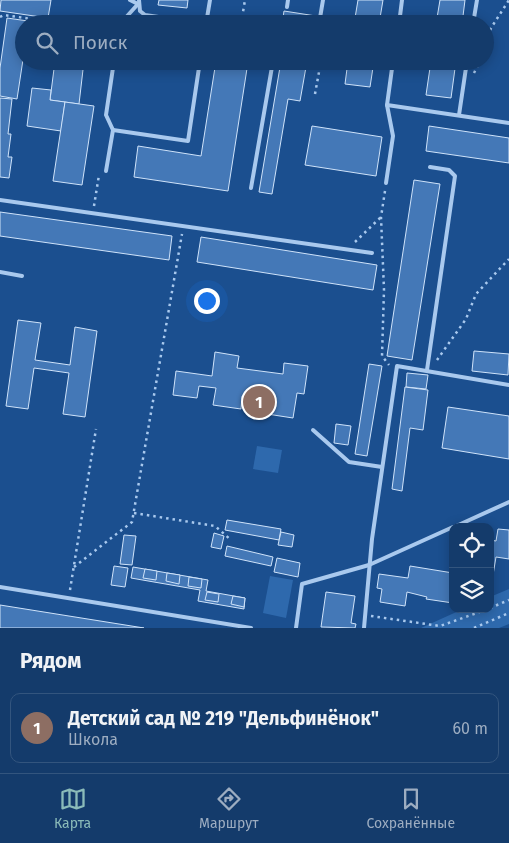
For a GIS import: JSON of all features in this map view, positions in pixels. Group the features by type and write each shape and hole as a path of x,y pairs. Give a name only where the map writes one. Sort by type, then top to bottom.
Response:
{"lane":[{"path":"130,0 139,2"},
{"path":"208,15 210,0"},
{"path":"287,7 288,0"},
{"path":"320,15 323,0"},
{"path":"400,15 402,0"},
{"path":"474,15 477,0"},
{"path":"128,15 139,2"},
{"path":"139,2 140,11 145,15"},
{"path":"106,171 113,130 106,115 113,70"},
{"path":"113,130 188,142 199,70"},
{"path":"252,188 272,70"},
{"path":"386,183 393,136 387,105 392,70"},
{"path":"459,115 466,70"},
{"path":"387,105 509,123"},
{"path":"427,370 455,176 449,170 430,167"},
{"path":"0,200 372,253"},
{"path":"0,272 22,276"},
{"path":"364,628 369,565 397,366 509,385"},
{"path":"313,430 349,462 382,467"},
{"path":"462,523 509,502"},
{"path":"296,628 302,584 369,565 449,529"},
{"path":"0,587 251,628"}],"path":[{"path":"242,15 245,0"},
{"path":"494,25 509,0"},
{"path":"0,17 4,15 15,17"},
{"path":"315,94 319,70"},
{"path":"94,213 100,170 106,171"},
{"path":"386,183 381,217 384,290 382,356 396,374"},
{"path":"347,249 381,217"},
{"path":"74,567 132,522 184,225"},
{"path":"427,370 437,360 466,319 476,294 509,260"},
{"path":"69,597 96,429"},
{"path":"134,513 215,526 232,540"},
{"path":"494,607 509,600"},
{"path":"365,615 440,626 477,613"},
{"path":"474,628 509,613"}],"shaded area":[{"path":"257,446 282,450 278,473 253,469"},
{"path":"270,576 293,580 286,618 263,613"},
{"path":"509,589 509,624 499,628 421,628 454,613 494,613 494,595"}],"building":[{"path":"1,0 51,0 48,15 27,15 0,11"},
{"path":"159,0 188,0 187,8 158,5"},
{"path":"358,0 383,0 380,15 356,15"},
{"path":"440,0 465,0 463,15 438,15"},
{"path":"284,11 310,15 283,15"},
{"path":"7,18 15,19 15,70 21,70 17,99 0,96 0,68"},
{"path":"54,70 83,70 79,104 50,100"},
{"path":"215,70 247,70 228,191 134,177 138,146 201,156"},
{"path":"279,70 305,70 300,101 288,99 272,194 259,192"},
{"path":"347,70 373,70 370,87 345,84"},
{"path":"430,70 455,70 451,98 426,95"},
{"path":"32,88 51,90 50,100 65,102 61,131 27,126"},
{"path":"0,98 12,99 8,134 11,134 8,157 12,157 9,178 0,177"},
{"path":"65,102 94,106 82,185 53,181"},
{"path":"312,126 382,137 376,176 305,165"},
{"path":"429,126 509,138 509,163 426,151"},
{"path":"414,180 440,184 412,360 387,356"},
{"path":"0,212 172,236 169,260 0,236"},
{"path":"201,237 377,265 373,290 197,262"},
{"path":"18,320 41,323 35,360 70,365 75,327 97,331 85,417 63,414 69,373 34,368 28,409 6,406"},
{"path":"474,351 509,354 508,375 472,371"},
{"path":"215,352 239,356 237,368 283,374 284,363 308,366 304,394 297,393 293,418 267,414 269,400 242,396 241,409 213,405 216,388 199,386 197,398 173,395 176,371 212,376"},
{"path":"369,364 382,366 367,456 355,454"},
{"path":"407,373 428,375 426,389 406,387"},
{"path":"405,387 428,390 423,430 410,428 402,491 392,489"},
{"path":"448,407 509,416 509,459 442,448"},
{"path":"336,424 351,426 348,445 334,443"},
{"path":"227,520 281,529 279,540 225,530"},
{"path":"498,529 509,530 509,559 496,557 494,569 494,541 496,541"},
{"path":"281,532 294,535 292,547 278,545"},
{"path":"214,533 224,536 221,549 211,547"},
{"path":"124,535 136,536 132,565 120,564"},
{"path":"227,546 273,557 271,566 225,556"},
{"path":"277,558 300,563 298,577 274,572"},
{"path":"114,566 128,568 125,587 111,585"},
{"path":"410,566 449,572 449,602 426,599 427,597 407,592 405,606 380,602 382,589 377,588 379,574 408,578"},
{"path":"133,567 208,580 206,591 245,598 244,609 198,601 200,590 131,578"},
{"path":"145,569 157,571 156,580 143,578"},
{"path":"167,573 180,575 179,584 166,581"},
{"path":"189,577 202,579 201,588 188,586"},
{"path":"207,592 219,594 218,602 205,600"},
{"path":"326,592 355,596 351,623 356,624 355,628 321,627"},
{"path":"233,596 245,598 244,607 231,604"},
{"path":"0,605 144,628 0,628"}],"place":[{"name":"Детский сад № 219 \"Дельфинёнок\"","path":"259,402"}]}
